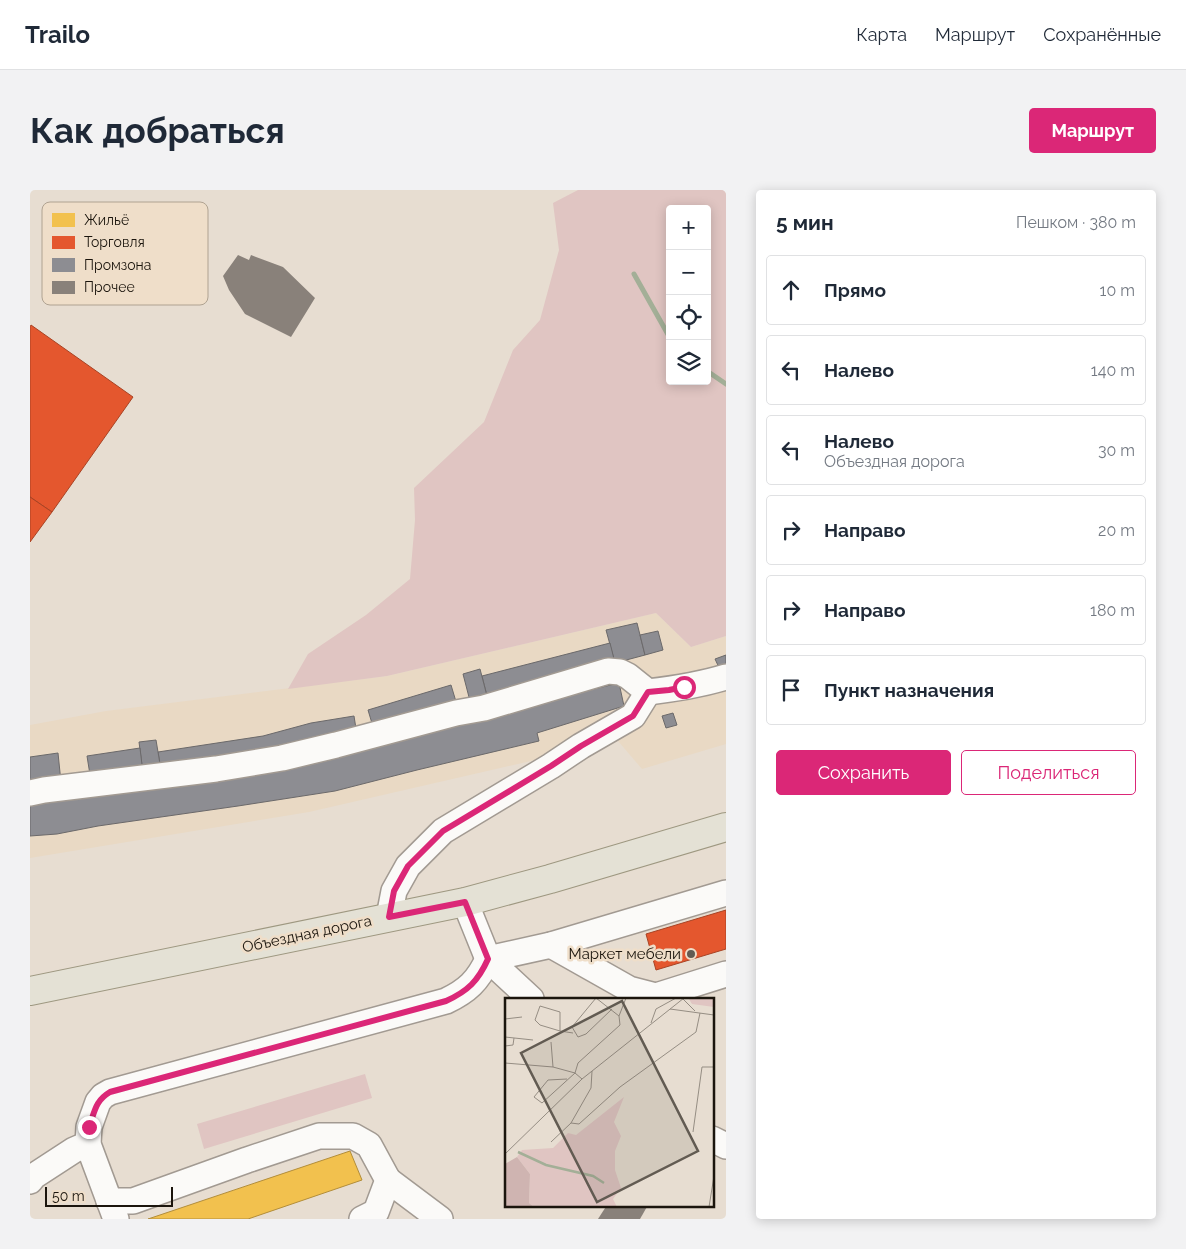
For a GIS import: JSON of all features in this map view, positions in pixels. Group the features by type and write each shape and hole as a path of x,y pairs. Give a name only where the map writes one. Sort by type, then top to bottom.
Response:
{"main road":[{"name":"Объездная дорога","path":"30,990 465,902 550,880 726,827"}],"street":[{"path":"30,793 216,769 282,758 456,713 484,708 608,671 620,672 628,676 648,692 669,690 726,678"},
{"path":"389,917 394,891 408,866 443,831 633,716 648,692"},
{"path":"488,959 551,945 726,893"},
{"path":"465,902 488,959 530,998"},
{"path":"551,945 629,989 656,996 726,974"},
{"path":"440,1219 388,1180 369,1145 353,1136 319,1136 133,1201 113,1214 88,1144 89,1127 98,1102 110,1092 446,1001 460,994 473,984 482,973 488,959"},
{"path":"714,1140 726,1146"},
{"path":"30,1181 34,1176 74,1150 88,1144"},
{"path":"362,1219 376,1212 388,1180"}],"shaded area":[{"path":"578,190 726,190 726,636 691,647 656,613 387,676 288,689 308,654 366,615 410,579 415,520 414,488 484,422 513,350 540,320 559,250 553,203"},
{"path":"656,613 691,647 726,636 726,744 642,769 618,741 309,812 30,858 30,725 106,711 387,676"},
{"path":"365,1074 372,1098 204,1149 197,1124"}],"building: Жильё":[{"path":"350,1151 362,1180 248,1219 148,1219"}],"building: Торговля":[{"path":"31,325 133,397 52,512 30,497"},
{"path":"30,497 52,512 30,542"},
{"path":"726,910 726,949 656,970 646,934"}],"building: Промзона":[{"path":"637,623 645,655 615,663 606,630"},
{"path":"658,631 663,650 645,655 640,635"},
{"path":"610,643 615,663 487,696 482,676"},
{"path":"726,655 726,675 723,676 715,659"},
{"path":"480,669 487,696 470,701 463,674"},
{"path":"619,683 624,706 537,733 539,741 335,791 98,826 57,834 30,836 30,803 502,711"},
{"path":"451,685 457,705 374,730 368,710"},
{"path":"673,713 677,725 666,728 662,716"},
{"path":"354,716 357,735 161,770 158,752 263,736 311,723"},
{"path":"156,740 161,770 143,773 139,742"},
{"path":"140,748 143,773 91,781 87,756"},
{"path":"58,753 61,782 30,787 30,757"}],"building: Прочее":[{"path":"238,255 249,260 251,255 283,267 315,298 291,337 245,314 229,290 223,276"},
{"path":"606,1206 647,1206 640,1219 598,1219"}],"waterway":[{"path":"634,274 666,331"},
{"path":"711,374 726,384"}],"place":[{"name":"Маркет мебели","path":"691,954"}],"route":[{"path":"89,1127 98,1102 110,1092 446,1001 460,994 473,984 482,973 488,959 465,902 389,917 394,891 408,866 443,831 633,716 648,692 684,687"}]}
